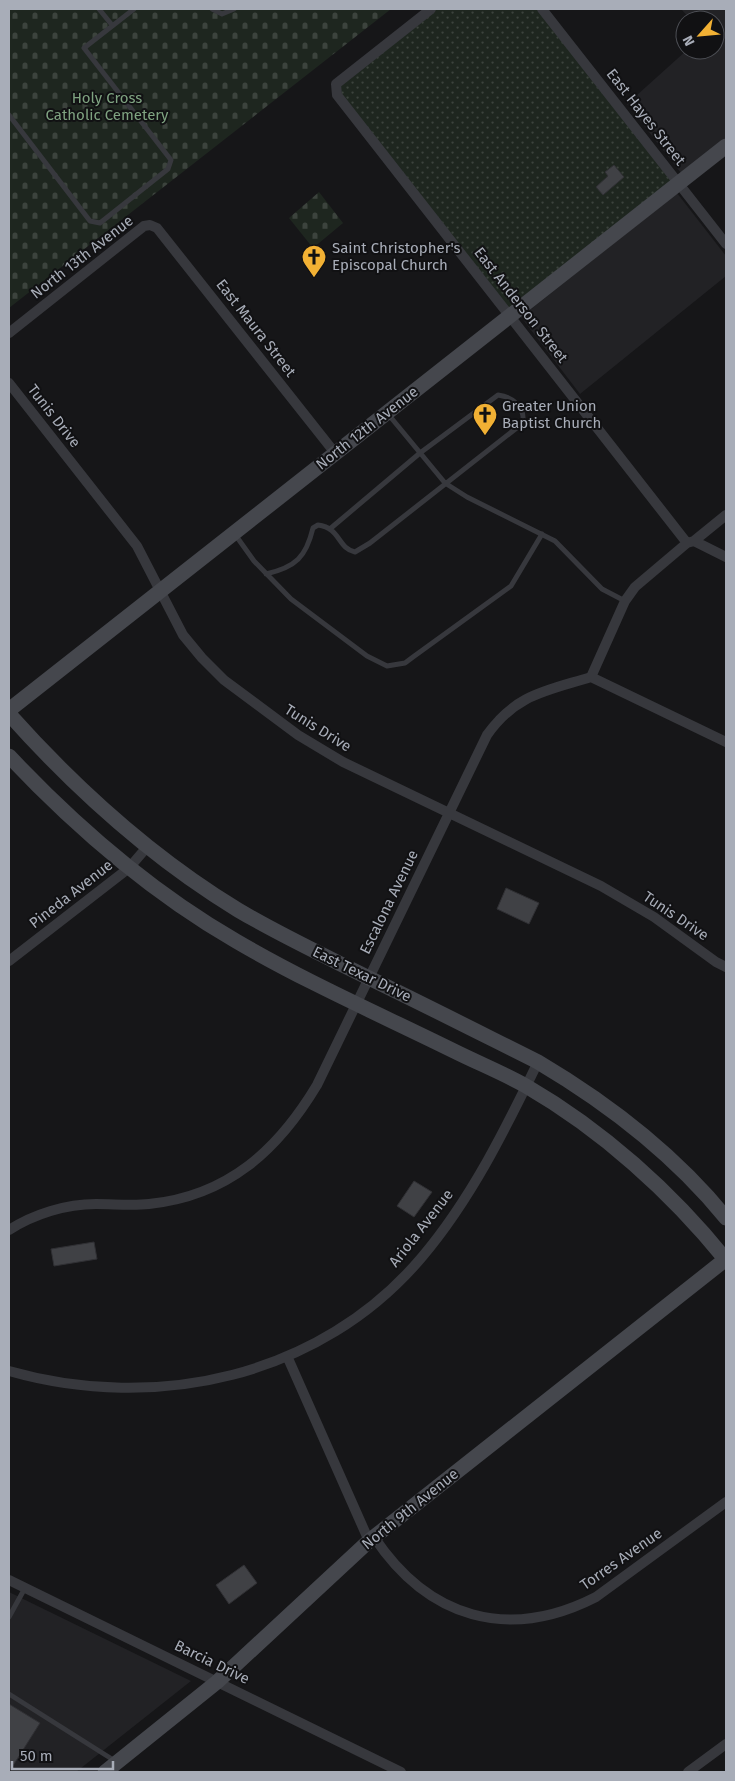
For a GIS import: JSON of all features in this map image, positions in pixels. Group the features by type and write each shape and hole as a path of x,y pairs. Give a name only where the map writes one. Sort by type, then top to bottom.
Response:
{"street":[{"name":"East Anderson Street","path":"431,9 336,84 337,95 510,316 691,542 726,557"},
{"name":"East Hayes Street","path":"542,9 726,244"},
{"name":"North 12th Avenue","path":"9,712 726,146"},
{"name":"North 13th Avenue","path":"9,333 144,226 150,225"},
{"name":"East Maura Street","path":"150,225 157,228 178,253 335,453"},
{"name":"Tunis Drive","path":"9,383 137,546 183,635 202,658 261,709 343,762 601,886 654,917 716,962 726,967"},
{"path":"726,515 635,587 625,601 591,677 726,742"},
{"name":"Escalona Avenue","path":"9,1230 39,1215 63,1208 96,1204 149,1204 174,1200 218,1184 250,1165 284,1135 317,1085 487,735 506,712 529,696 591,677"},
{"name":"East Texar Drive","path":"9,712 68,778 147,847 238,910 293,941 538,1062 606,1106 654,1143 680,1167 726,1218"},
{"name":"East Texar Drive","path":"9,756 86,832 129,868 185,909 234,940 284,968 526,1086 619,1153 674,1202 726,1259"},
{"name":"Pineda Avenue","path":"9,961 129,868 147,847"},
{"name":"Ariola Avenue","path":"9,1371 73,1386 107,1389 148,1389 185,1385 222,1378 287,1356 334,1331 360,1314 386,1293 422,1257 447,1225 472,1187 538,1062"},
{"name":"North 9th Avenue","path":"105,1772 216,1682 371,1539 726,1259"},
{"name":"Torres Avenue","path":"287,1356 371,1539 404,1576 421,1590 467,1613 490,1618 529,1620 574,1609 596,1597 726,1502"},
{"name":"Barcia Drive","path":"9,1580 401,1772"},
{"path":"688,1772 726,1744"}],"lane":[{"path":"99,9 112,26"},
{"path":"9,115 94,223 100,223 168,169 171,160 84,48 134,9"},
{"path":"212,9 222,14 234,9"},
{"path":"266,574 283,569 299,558 310,542 315,526 318,524 332,528 347,549 355,552 370,543 523,423 519,405 509,396 498,395 420,453 332,528"},
{"path":"387,413 446,483 467,497 555,541 602,589 625,601"},
{"path":"234,533 254,562 291,599 367,656 387,666 405,662 511,586 542,534"},
{"path":"9,1617 25,1588"},
{"path":"9,1694 117,1762"}],"shaded area":[{"path":"726,9 726,138 681,173 627,104 676,60 725,60 725,10 682,10"},
{"path":"677,193 726,256 726,276 580,394 521,317"},
{"path":"9,1592 191,1681 76,1772 9,1772"}],"green space":[{"name":"Holy Cross Catholic Cemetery","path":"9,9 391,9 9,308"},
{"path":"431,9 542,9 679,183 510,316 336,89"},
{"path":"319,192 343,223 313,248 289,218"}],"building":[{"path":"614,165 624,177 603,195 596,187 608,176 605,172"},
{"path":"506,888 539,903 529,924 497,909"},
{"path":"414,1181 432,1192 414,1217 397,1206"},
{"path":"94,1242 97,1259 54,1266 51,1249"},
{"path":"244,1565 257,1583 229,1604 216,1585"},
{"path":"9,1704 40,1723 9,1772"}],"place":[{"name":"Saint Christopher's Episcopal Church","path":"314,278"},
{"name":"Greater Union Baptist Church","path":"485,436"}]}
